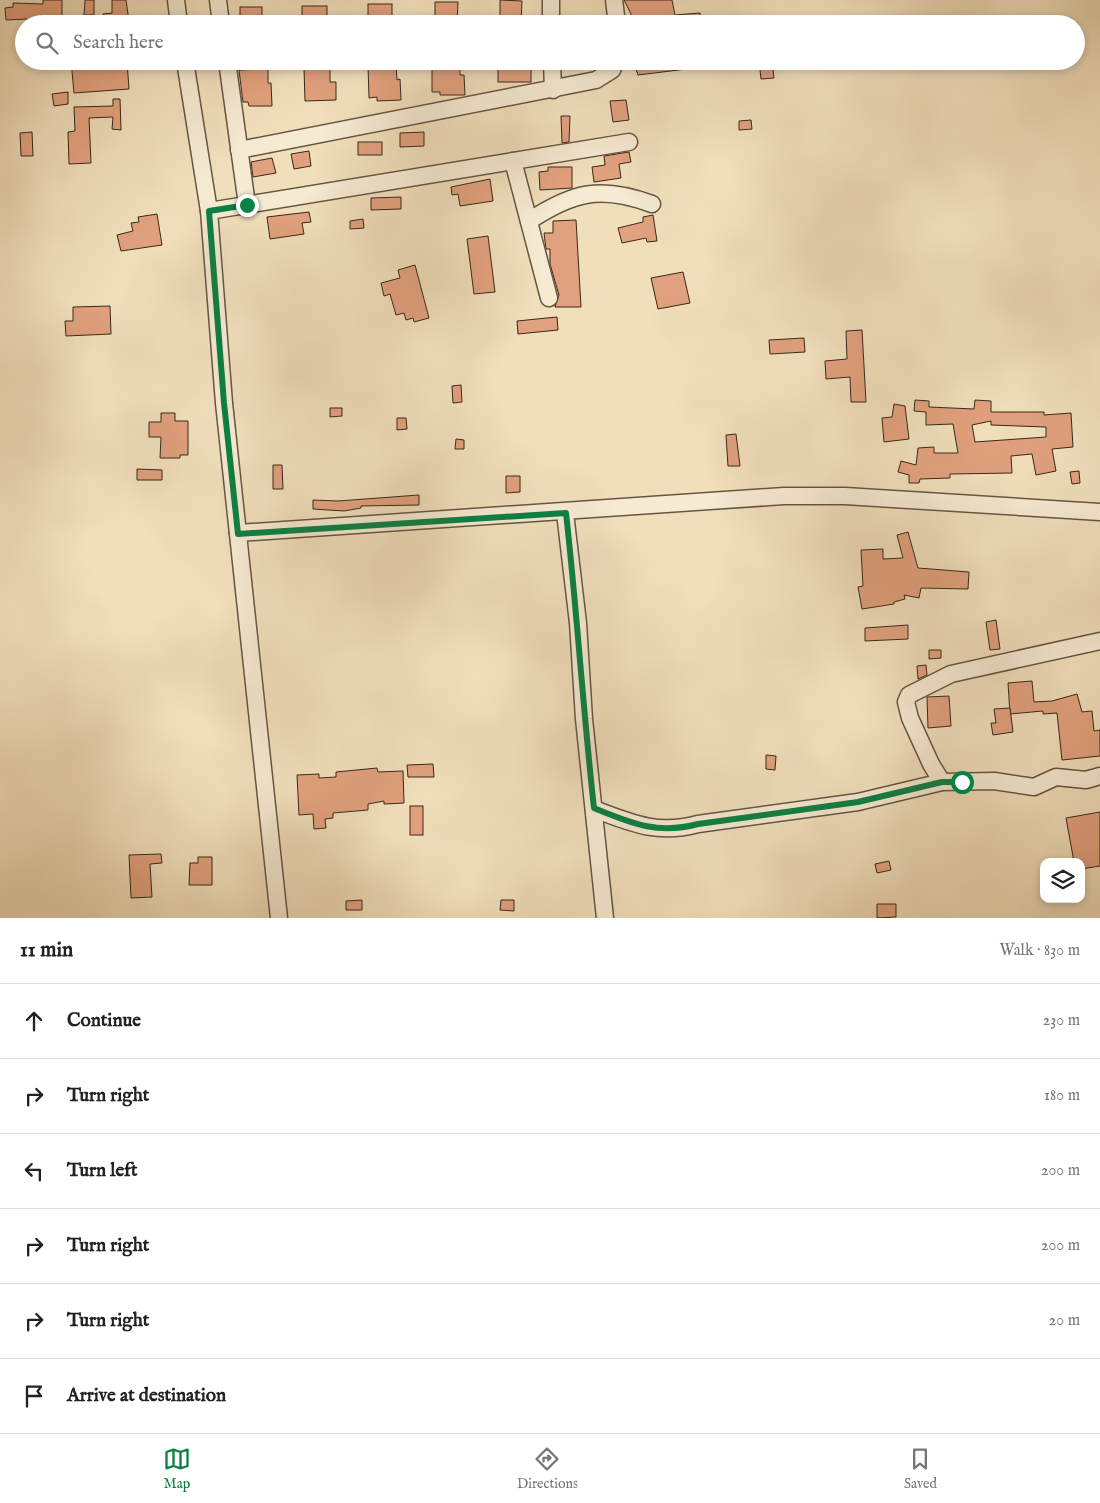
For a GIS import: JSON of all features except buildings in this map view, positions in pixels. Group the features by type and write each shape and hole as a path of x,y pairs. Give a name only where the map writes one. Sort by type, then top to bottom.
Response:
{"street":[{"path":"176,0 178,15"},
{"path":"218,0 220,15"},
{"path":"551,0 551,15"},
{"path":"614,0 616,15"},
{"path":"186,70 209,211 224,403 279,918"},
{"path":"227,70 247,205"},
{"path":"552,70 553,90"},
{"path":"239,150 553,90 596,80 612,70"},
{"path":"209,211 630,142"},
{"path":"513,161 549,298"},
{"path":"529,222 556,204 586,195 606,193 630,196 652,204"},
{"path":"238,534 566,513 784,496 844,496 1100,512"},
{"path":"566,513 578,623 584,720 605,918"},
{"path":"942,782 931,764 910,718 906,702 909,695 951,674 1060,648 1100,641"},
{"path":"594,808 644,827 677,830 698,824 858,802 942,782 994,781 1034,788 1056,778 1086,780 1100,776"}],"route":[{"path":"247,205 209,211 224,403 238,534 566,513 578,623 584,720 594,808 627,822 644,827 677,830 698,824 720,823 858,802 942,782 962,782"}]}
